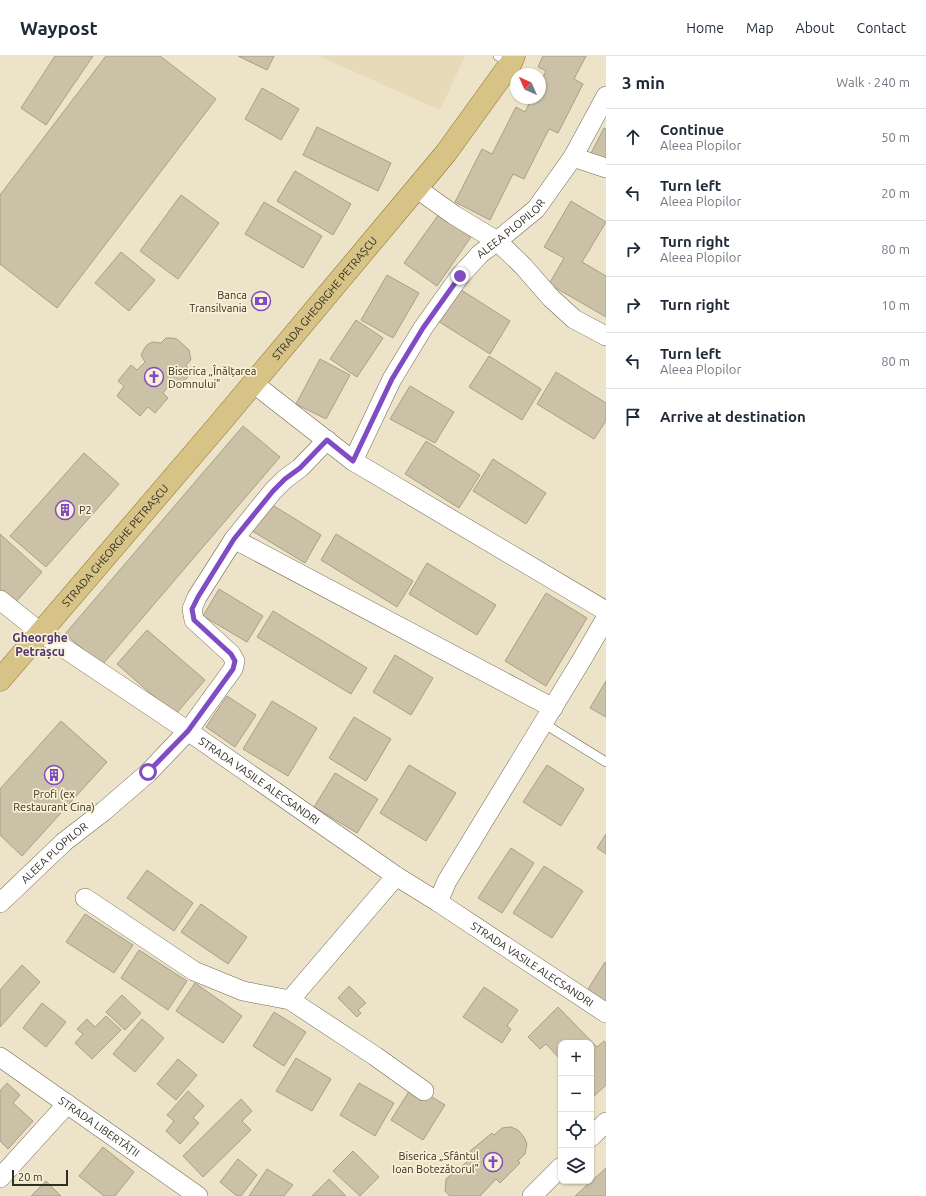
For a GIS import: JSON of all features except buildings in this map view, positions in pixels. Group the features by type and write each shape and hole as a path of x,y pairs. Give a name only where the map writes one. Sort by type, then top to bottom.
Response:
{"main road":[{"name":"STRADA GHEORGHE PETRAȘCU","path":"0,680 254,383 446,153 508,58"}],"street":[{"name":"ALEEA PLOPILOR","path":"353,461 392,379 423,328 460,276 480,254 536,209 573,157 606,96"},
{"path":"573,157 606,168"},
{"path":"416,188 454,215 497,241 523,266 551,298 574,319 606,336"},
{"path":"254,383 353,461 606,611"},
{"name":"ALEEA PLOPILOR","path":"0,903 64,842 104,811 148,772 188,731 233,669 235,661 231,654 194,620 192,609 234,539 273,491 285,479 300,468 327,440"},
{"path":"234,539 553,708"},
{"name":"STRADA VASILE ALECSANDRI","path":"0,600 40,632 188,731 396,876 606,1013"},
{"path":"438,902 447,880 553,708 606,618"},
{"path":"290,1000 396,876"},
{"path":"85,898 194,971 243,991 290,1000 375,1056 424,1091"},
{"name":"STRADA LIBERTĂȚII","path":"0,1057 198,1196"},
{"path":"0,1178 67,1104"},
{"path":"594,1135 606,1122"},
{"path":"532,1196 558,1171"}],"lane":[{"path":"543,724 606,762"}],"shaded area":[{"path":"319,56 465,56 440,110"}],"place":[{"name":"Banca Transilvania","path":"261,301"},
{"name":"Biserica „Înălțarea Domnului\"","path":"154,377"},
{"name":"P2","path":"65,510"},
{"name":"Profi (ex Restaurant Cina)","path":"54,775"},
{"name":"Biserica „Sfântul Ioan Botezătorul\"","path":"493,1162"}],"district":[{"name":"Gheorghe Petrașcu","path":"40,645"}],"route":[{"path":"148,772 188,731 233,669 235,661 231,654 194,620 192,609 234,539 273,491 285,479 300,468 327,440 353,461 392,379 423,328 460,276"}]}
